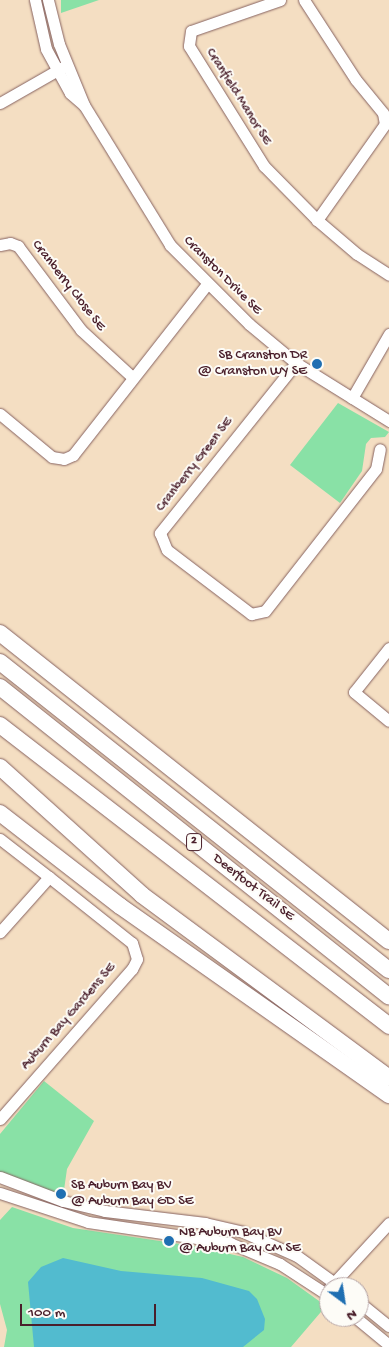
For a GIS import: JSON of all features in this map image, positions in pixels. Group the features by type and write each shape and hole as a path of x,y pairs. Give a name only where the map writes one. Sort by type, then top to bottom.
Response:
{"highway":[{"path":"0,633 389,941"},
{"path":"0,662 389,970"},
{"name":"Deerfoot Trail SE","path":"0,687 389,996"},
{"path":"0,726 389,1026"},
{"path":"0,767 142,895 389,1078"},
{"path":"0,813 120,906 389,1095"}],"street":[{"name":"Cranston Drive SE","path":"35,0 46,49 61,68 170,245 207,284 296,362 389,421"},
{"name":"Cranston Drive SE","path":"48,0 61,68"},
{"name":"Cranfield Manor SE","path":"280,0 190,31 189,46 264,166 318,220 357,254 389,275"},
{"path":"304,0 356,80 383,113 385,124 318,220"},
{"path":"0,103 61,68"},
{"name":"Cranberry Close SE","path":"0,245 10,243 18,246 81,330 131,376"},
{"path":"0,414 52,457 64,459 79,448 131,376 207,284"},
{"path":"352,398 389,334"},
{"name":"Cranberry Green SE","path":"296,362 160,533 167,550 251,614 265,611 376,469 380,449"},
{"path":"389,648 354,692 389,721"},
{"path":"0,839 49,877 0,932"},
{"name":"Auburn Bay Gardens SE","path":"0,1119 137,959 132,943 49,877"},
{"path":"0,1177 64,1201 105,1211 204,1223 243,1232 297,1256 319,1277"},
{"path":"0,1193 88,1222 230,1243 319,1283"},
{"path":"342,1277 389,1223"},
{"path":"369,1310 389,1326"},
{"path":"367,1327 389,1345"}],"green space":[{"path":"61,0 99,0 61,13"},
{"path":"338,403 389,432 385,437 371,438 366,444 362,471 340,503 290,465"},
{"path":"44,1081 94,1121 67,1169 63,1197 0,1172 0,1134"},
{"path":"12,1207 73,1228 200,1247 243,1257 287,1278 319,1301 319,1314 291,1347 4,1347 7,1330 0,1304 0,1220"}],"water":[{"path":"63,1258 121,1271 202,1278 249,1291 257,1299 265,1319 264,1330 243,1347 34,1347 28,1282 41,1267"}],"place":[{"name":"SB Cranston DR @ Cranston WY SE","path":"317,364"},
{"name":"SB Auburn Bay BV @ Auburn Bay GD SE","path":"61,1194"},
{"name":"NB Auburn Bay BV @ Auburn Bay CM SE","path":"169,1241"}]}
